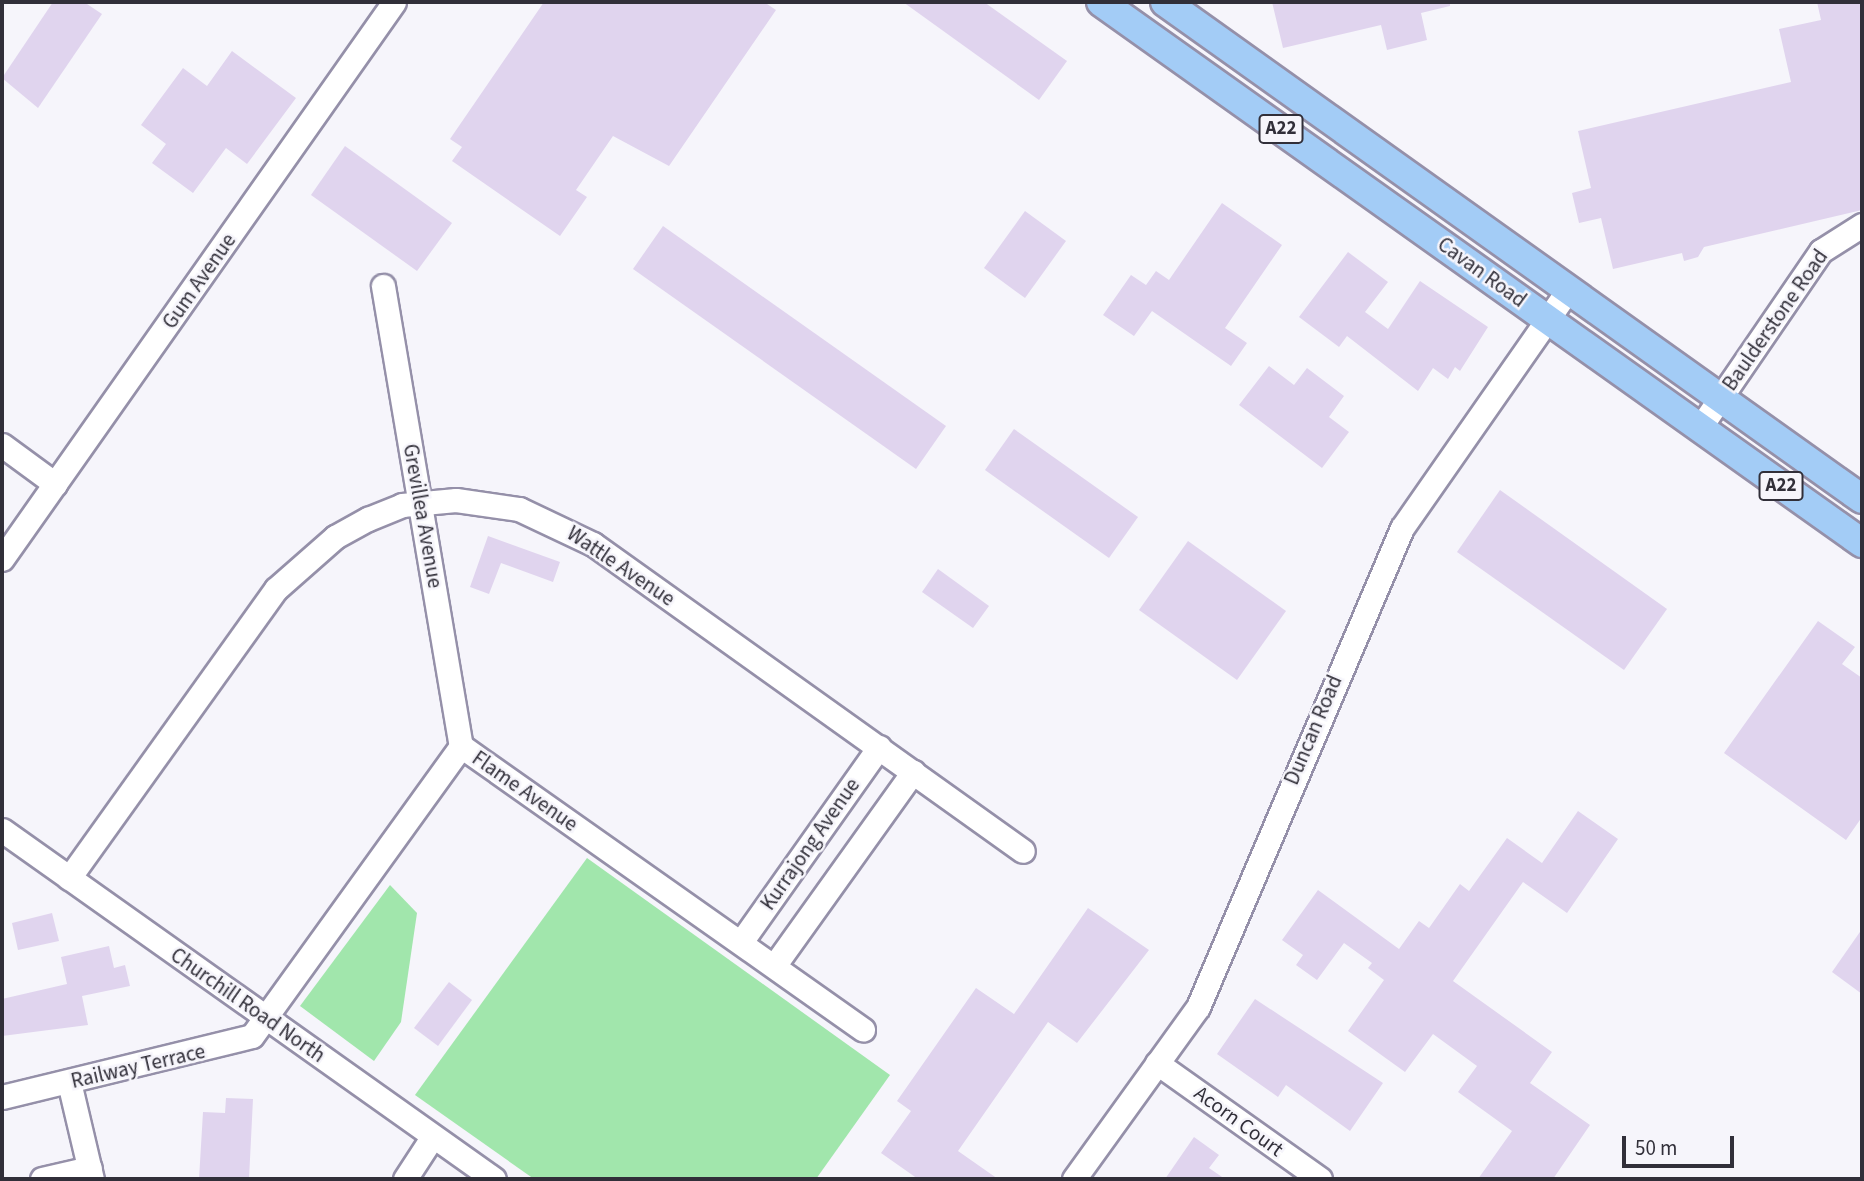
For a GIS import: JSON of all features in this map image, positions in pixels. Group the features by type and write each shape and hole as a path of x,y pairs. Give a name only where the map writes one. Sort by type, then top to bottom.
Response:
{"main road":[{"name":"Cavan Road","path":"1101,2 1862,543"},
{"name":"Cavan Road","path":"1165,2 1862,499"}],"street":[{"name":"Gum Avenue","path":"2,559 394,2"},
{"name":"Baulderstone Road","path":"1699,429 1821,251 1862,225"},
{"name":"Grevillea Avenue","path":"383,286 461,746"},
{"name":"Duncan Road","path":"1074,1179 1204,994 1402,528 1568,290"},
{"path":"2,445 55,484"},
{"name":"Wattle Avenue","path":"69,878 276,589 335,537 421,502 494,505 556,522 1023,851"},
{"name":"Flame Avenue","path":"266,1019 461,746 863,1030"},
{"name":"Kurrajong Avenue","path":"741,942 879,747"},
{"name":"Kurrajong Avenue","path":"774,966 913,772"},
{"name":"Churchill Road North","path":"2,830 494,1179"},
{"name":"Railway Terrace","path":"2,1097 242,1041 266,1019"},
{"name":"Acorn Court","path":"1157,1063 1320,1179"},
{"path":"42,1179 91,1174 69,1082"},
{"path":"405,1179 433,1136"}],"green space":[{"path":"587,858 890,1075 816,1179 534,1179 415,1095"},
{"path":"390,885 417,913 401,1022 374,1061 300,1006"}],"building":[{"path":"53,2 84,2 102,14 38,108 2,78"},
{"path":"544,2 764,2 776,10 669,166 613,136 576,190 587,197 560,236 452,161 462,147 450,139"},
{"path":"903,2 984,2 1067,61 1039,100"},
{"path":"1272,2 1450,2 1450,6 1421,13 1427,40 1387,50 1381,25 1283,48"},
{"path":"1817,2 1862,2 1862,210 1704,247 1698,257 1684,261 1682,253 1613,269 1601,218 1579,223 1572,193 1591,188 1578,131 1791,82 1779,29 1821,20"},
{"path":"232,51 296,98 247,164 226,148 193,193 152,163 166,144 141,125 183,68 207,86"},
{"path":"345,146 452,223 417,271 311,195"},
{"path":"1222,203 1282,245 1225,328 1247,343 1231,366 1152,311 1134,336 1103,315 1131,275 1146,285 1156,271 1169,280"},
{"path":"1025,211 1066,241 1025,298 984,268"},
{"path":"663,226 946,426 916,469 633,269"},
{"path":"1348,252 1388,282 1365,312 1388,329 1420,281 1488,327 1460,371 1455,367 1448,379 1433,368 1418,391 1347,336 1339,347 1299,317"},
{"path":"1269,366 1294,385 1307,368 1344,396 1329,417 1349,432 1322,468 1239,405"},
{"path":"1014,429 1138,517 1109,558 985,470"},
{"path":"1500,490 1667,609 1624,670 1457,552"},
{"path":"488,536 560,562 553,582 501,563 489,594 470,587"},
{"path":"1188,541 1286,611 1237,680 1139,610"},
{"path":"938,569 989,606 973,628 922,592"},
{"path":"1818,621 1855,647 1842,664 1862,678 1862,817 1846,840 1724,753"},
{"path":"1578,811 1618,839 1567,913 1523,882 1453,981 1552,1052 1530,1083 1590,1125 1553,1179 1478,1179 1512,1131 1458,1092 1477,1066 1433,1034 1405,1072 1348,1031 1384,980 1368,968 1372,963 1344,943 1317,980 1296,965 1303,955 1282,940 1318,890 1399,949 1419,921 1429,928 1460,884 1469,891 1507,838 1542,863"},
{"path":"1088,908 1149,950 1077,1043 1048,1022 958,1151 998,1179 918,1179 881,1153 911,1111 897,1101 976,988 1014,1014"},
{"path":"52,913 59,941 18,950 12,923"},
{"path":"1862,929 1862,994 1832,972"},
{"path":"109,946 114,968 125,965 130,986 82,996 88,1025 2,1036 2,999 67,984 61,957"},
{"path":"449,982 472,1000 438,1046 414,1028"},
{"path":"1255,999 1383,1083 1350,1131 1286,1085 1278,1097 1217,1054"},
{"path":"226,1098 253,1099 249,1179 199,1179 203,1112 225,1113"},
{"path":"1194,1137 1219,1155 1209,1168 1225,1179 1165,1179"}]}
